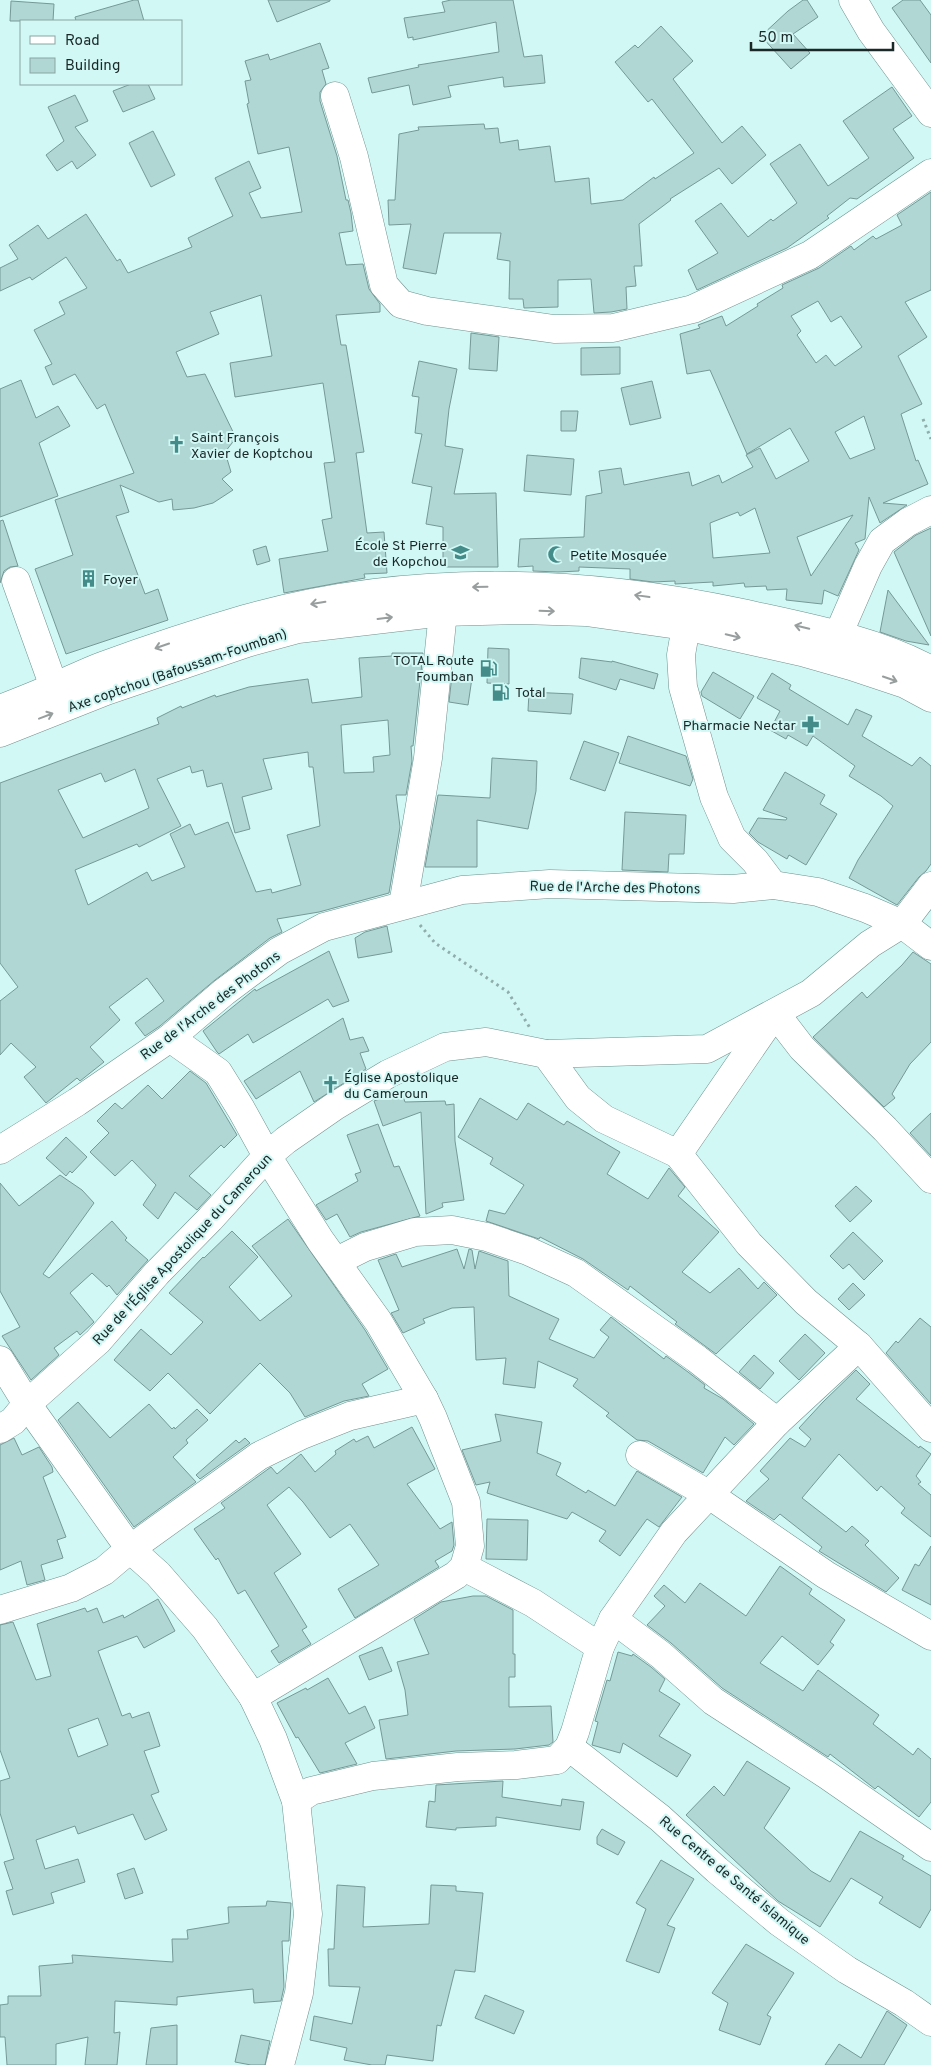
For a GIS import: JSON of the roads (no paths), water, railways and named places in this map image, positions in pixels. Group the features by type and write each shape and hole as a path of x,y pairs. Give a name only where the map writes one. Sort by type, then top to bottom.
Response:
{"main road":[{"path":"853,0 871,31 931,113"},
{"path":"335,96 354,157 384,285 401,304 427,311 554,328 613,328 693,309 810,255 931,173"},
{"path":"838,636 868,566 882,541 908,522 931,510"},
{"path":"16,581 54,687"},
{"path":"403,905 428,758 442,600"},
{"name":"Axe coptchou (Bafoussam-Foumban)","path":"0,709 100,666 196,648 247,643 298,629 442,600 521,610 688,614"},
{"path":"688,614 838,636 880,648 931,670"},
{"path":"688,614 905,684 931,698"},
{"path":"688,614 681,656 683,688 714,797 732,838 755,861 773,885"},
{"name":"Axe coptchou (Bafoussam-Foumban)","path":"0,733 106,691 196,648"},
{"name":"Rue de l'Arche des Photons","path":"0,1150 77,1102 170,1038 224,992 279,951 324,926 462,890 550,884 733,889 773,885 818,892 902,924 931,946"},
{"name":"Rue de l'Église Apostolique du Cameroun","path":"0,1429 13,1421 27,1404 98,1341 157,1272 210,1219 267,1156 286,1140 335,1106 388,1074 445,1047 486,1042 546,1054 707,1049 811,993 870,944 902,924 931,886"},
{"path":"678,1154 775,1013 802,1048 885,1129 931,1179"},
{"path":"170,1038 218,1072 267,1156 320,1240 337,1261 378,1321 434,1418 466,1502 470,1546 464,1567 456,1575 253,1697"},
{"path":"546,1054 578,1098 604,1119 678,1154 749,1244 806,1302 859,1346 931,1428"},
{"path":"337,1261 365,1247 415,1232 452,1230 487,1237 528,1251 583,1278 697,1359 777,1422"},
{"path":"296,1801 312,1791 373,1776 458,1767 516,1765 557,1760 570,1747 576,1732 600,1647 613,1619 674,1532 777,1422 859,1346"},
{"path":"0,1360 27,1404 130,1549 158,1574 204,1628 253,1697 273,1739 296,1801 308,1914 299,1993 280,2065"},
{"path":"0,1610 71,1588 104,1571 130,1549 259,1456 302,1435 350,1416 424,1399"},
{"path":"640,1455 708,1494 826,1576 931,1636"},
{"path":"464,1567 532,1603 600,1647"},
{"path":"613,1619 661,1656 714,1701 931,1847"},
{"name":"Rue Centre de Santé Islamique","path":"570,1747 660,1818 779,1922 847,1970 904,2003 931,2022"}],"place":[{"name":"Saint François Xavier de Koptchou","path":"177,445"},
{"name":"École St Pierre de Kopchou","path":"461,553"},
{"name":"Petite Mosquée","path":"556,555"},
{"name":"Foyer","path":"89,579"},
{"name":"TOTAL Route Foumban","path":"488,668"},
{"name":"Total","path":"501,692"},
{"name":"Pharmacie Nectar","path":"810,725"},
{"name":"Église Apostolique du Cameroun","path":"330,1085"}]}
